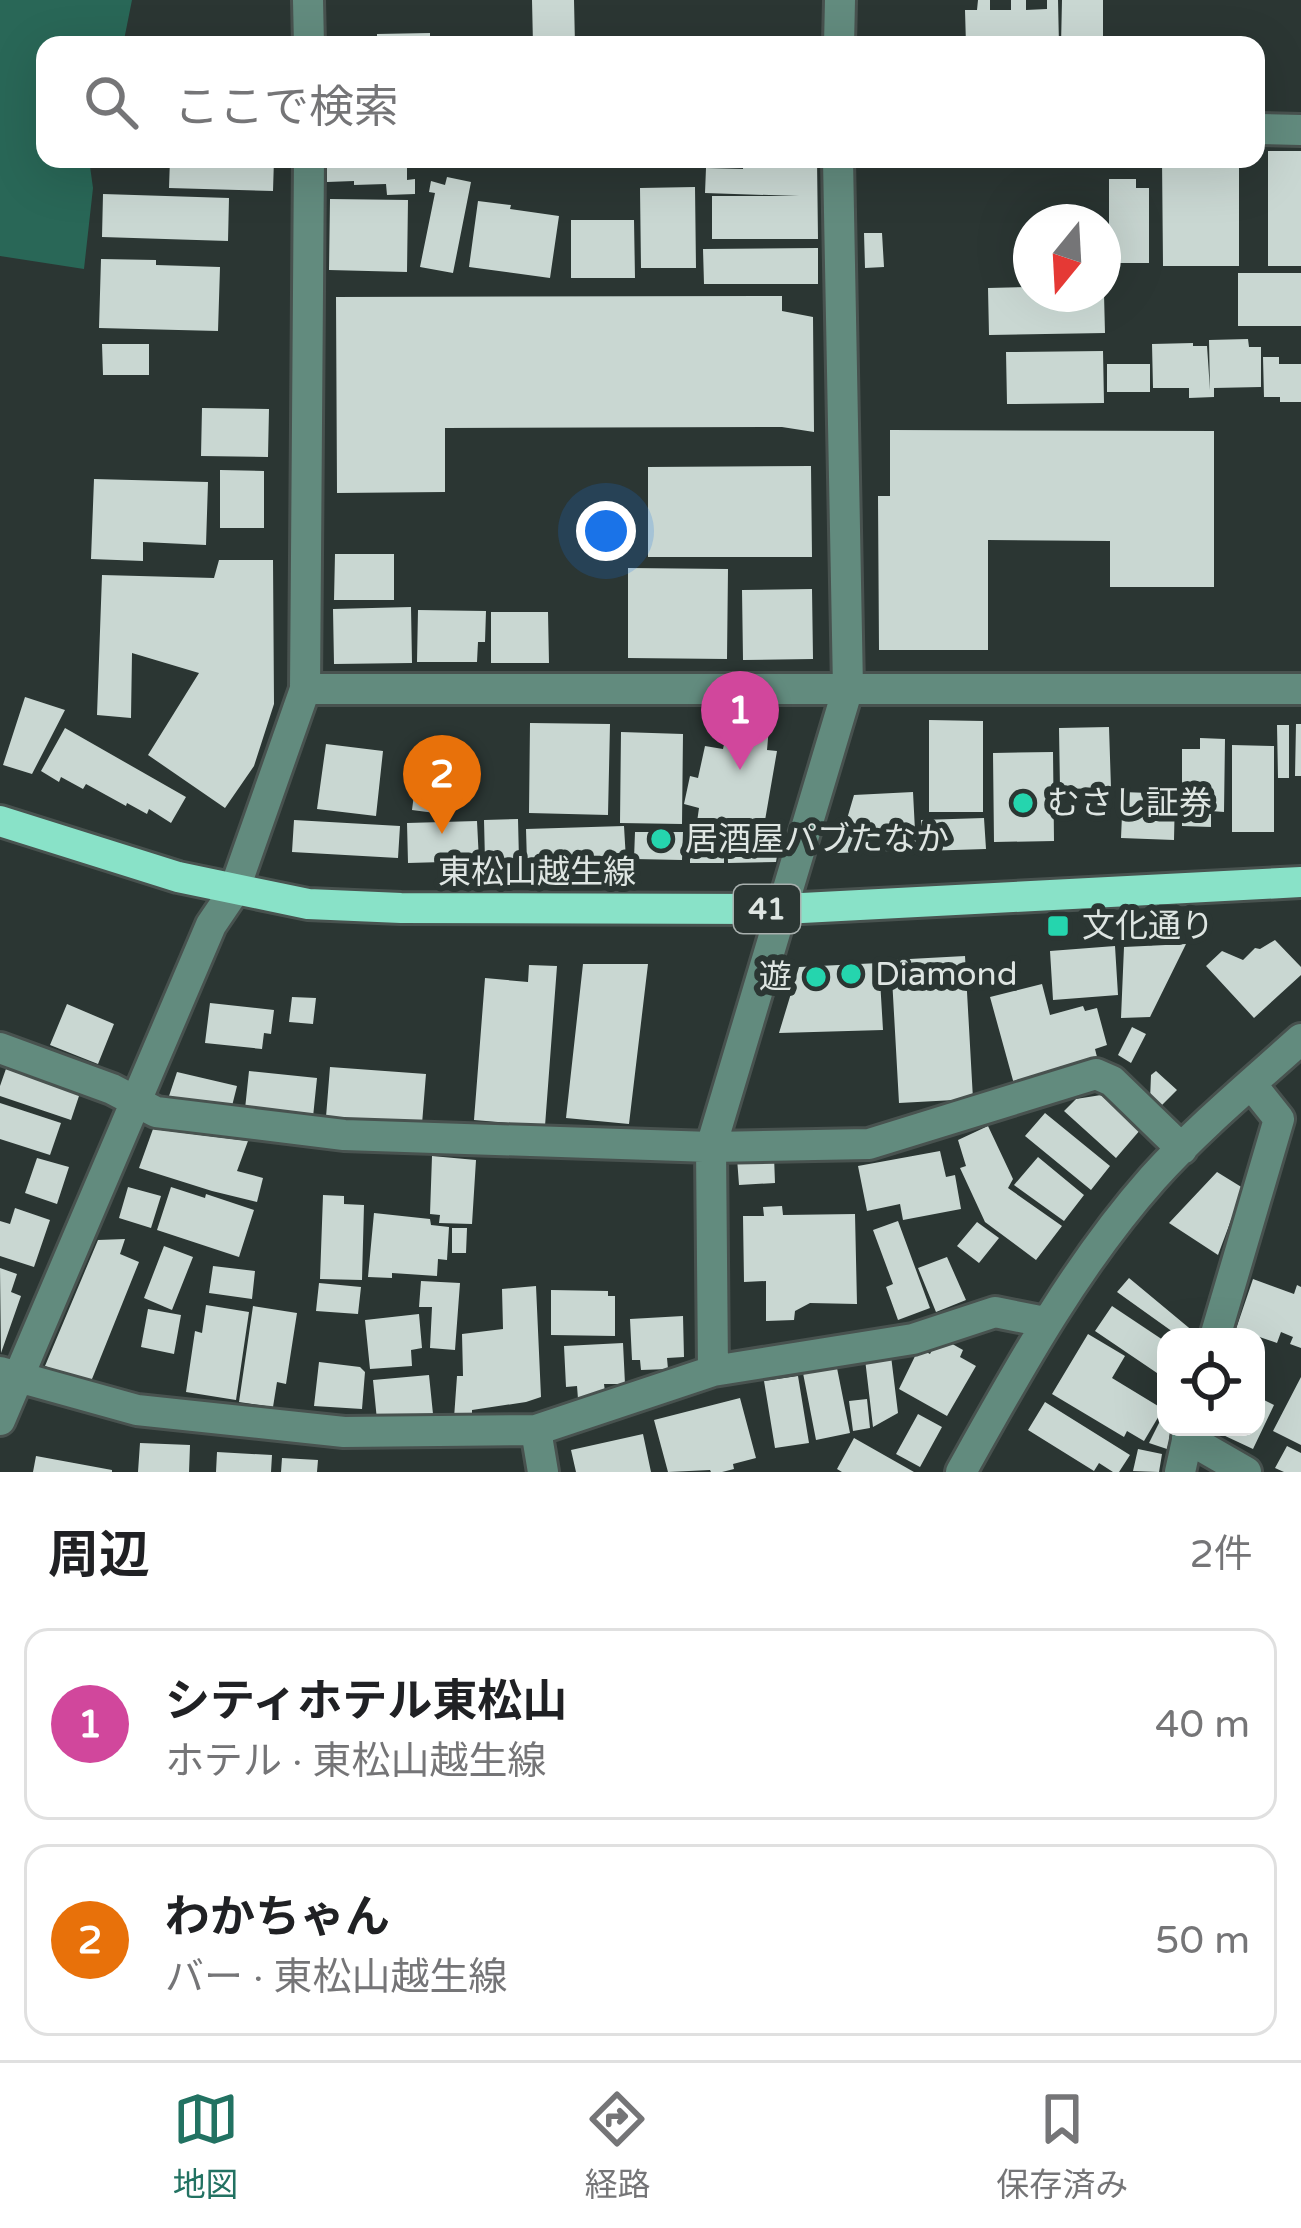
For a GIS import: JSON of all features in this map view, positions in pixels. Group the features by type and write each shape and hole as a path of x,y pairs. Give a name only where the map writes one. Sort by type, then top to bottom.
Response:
{"main road":[{"name":"東松山越生線","path":"0,821 178,877 308,904 783,909 1301,882"}],"street":[{"path":"308,0 309,36"},
{"path":"839,36 840,0"},
{"path":"1265,129 1301,130"},
{"path":"0,1420 9,1374 211,925 234,891 305,689 309,168"},
{"path":"713,1371 711,1147 848,688 838,168"},
{"path":"305,689 1301,689"},
{"path":"961,1472 1045,1322 1152,1179 1301,1039"},
{"path":"0,1048 61,1068 156,1112 344,1135 711,1147 869,1144 1096,1074 1112,1081 1182,1149"},
{"path":"1218,1328 1279,1119 1251,1084"},
{"path":"9,1374 137,1410 344,1432 536,1430 713,1371 913,1339 995,1312 1045,1322"},
{"path":"536,1430 543,1472"},
{"path":"1180,1472 1188,1436"},
{"path":"1195,1436 1246,1472"}],"green space":[{"path":"0,0 132,0 125,36 36,36 36,168 90,168 93,188 84,269 0,256"}],"building":[{"path":"532,0 574,0 575,36 533,36"},
{"path":"978,0 990,0 990,10 1011,10 1011,0 1026,0 1026,10 1047,9 1047,0 1058,0 1059,36 966,36 965,10 977,10"},
{"path":"1062,0 1103,0 1103,36 1061,36"},
{"path":"430,33 430,36 377,36"},
{"path":"1268,151 1301,151 1301,266 1268,266"},
{"path":"170,168 274,168 273,191 169,188"},
{"path":"327,168 407,168 407,180 415,179 415,194 387,195 386,184 327,182"},
{"path":"706,168 817,168 818,239 712,239 712,196 799,196 705,193"},
{"path":"1162,168 1239,168 1239,266 1163,266"},
{"path":"447,177 471,182 453,273 420,267 435,193 429,192 431,181 445,185"},
{"path":"1109,179 1136,179 1136,188 1149,188 1149,263 1121,263 1121,204 1109,204"},
{"path":"695,187 696,268 641,268 640,188"},
{"path":"103,194 229,198 228,241 102,237"},
{"path":"330,199 408,200 407,272 329,270"},
{"path":"478,201 559,216 550,278 469,267"},
{"path":"571,220 634,220 635,278 571,278"},
{"path":"864,233 882,233 884,267 865,268"},
{"path":"818,248 818,284 704,284 703,249"},
{"path":"101,259 220,267 218,331 99,328"},
{"path":"1238,273 1301,273 1301,326 1238,326"},
{"path":"1013,287 1013,312 1104,312 1105,333 989,335 988,288"},
{"path":"782,296 782,311 813,317 814,432 782,427 445,428 445,492 337,493 336,297"},
{"path":"1248,339 1249,347 1261,347 1261,387 1214,388 1214,397 1189,398 1189,388 1153,388 1152,344 1207,346 1210,390 1209,340"},
{"path":"102,344 149,344 149,375 103,375"},
{"path":"1103,351 1104,403 1007,404 1006,352"},
{"path":"1263,357 1279,357 1279,364 1301,364 1301,402 1264,397"},
{"path":"1107,364 1150,364 1150,392 1107,392"},
{"path":"202,408 269,409 268,457 201,456"},
{"path":"890,430 1214,431 1214,587 1110,587 1110,541 988,540 988,650 879,650 878,496 890,496"},
{"path":"811,466 812,557 648,557 648,467"},
{"path":"220,470 264,471 264,528 220,528"},
{"path":"94,479 208,482 206,545 143,542 143,561 91,559"},
{"path":"335,554 394,554 394,600 334,600"},
{"path":"219,560 273,560 274,704 254,766 225,808 148,755 199,673 132,653 131,718 97,715 102,575 214,578"},
{"path":"628,568 728,569 727,659 628,658"},
{"path":"812,589 813,659 743,660 742,590"},
{"path":"411,607 412,663 334,664 333,609"},
{"path":"418,610 486,611 485,642 478,642 477,662 417,662"},
{"path":"491,612 548,612 549,663 491,663"},
{"path":"25,697 65,710 32,774 3,765"},
{"path":"929,720 983,721 983,812 929,812"},
{"path":"530,723 610,724 608,815 529,813"},
{"path":"751,724 769,727 767,750 777,751 763,832 697,822 699,808 684,804 690,776 698,778 705,746 723,749 725,740 746,745"},
{"path":"1296,724 1301,724 1301,776 1295,776"},
{"path":"1277,725 1289,725 1289,778 1278,778"},
{"path":"1109,727 1111,788 1060,789 1059,728"},
{"path":"65,728 186,797 171,823 149,809 147,814 86,784 83,789 41,771"},
{"path":"621,732 683,734 682,824 620,823"},
{"path":"1200,738 1225,739 1224,812 1211,811 1211,827 1182,826 1182,749 1200,749"},
{"path":"326,744 383,751 376,816 317,809"},
{"path":"1232,745 1274,746 1274,832 1232,832"},
{"path":"1053,752 1054,841 994,842 993,753"},
{"path":"416,779 440,783 435,813 412,810"},
{"path":"913,792 916,850 837,853 854,795"},
{"path":"1123,792 1175,794 1174,840 1121,838"},
{"path":"984,818 986,849 922,851 921,820"},
{"path":"518,819 519,860 485,861 484,820"},
{"path":"294,820 400,826 398,858 292,852"},
{"path":"477,821 479,861 408,863 407,823"},
{"path":"624,826 626,860 527,863 526,829"},
{"path":"635,832 683,832 682,860 634,859"},
{"path":"724,833 724,863 690,863 690,834"},
{"path":"727,835 780,837 776,862 728,863"},
{"path":"1275,940 1301,967 1301,975 1254,1018 1206,966 1222,951 1243,960 1255,948"},
{"path":"1186,944 1150,1017 1121,1018 1124,947"},
{"path":"1115,946 1118,995 1053,1000 1050,951"},
{"path":"965,956 973,1099 899,1103 891,960"},
{"path":"879,963 883,1030 779,1033 799,967"},
{"path":"583,964 648,964 629,1124 566,1118"},
{"path":"529,965 557,966 545,1126 474,1120 485,978 528,982"},
{"path":"1042,984 1050,1015 1083,1006 1085,1011 1097,1008 1107,1045 1095,1049 1098,1061 1014,1084 990,997"},
{"path":"292,997 316,998 313,1024 289,1022"},
{"path":"210,1003 274,1010 271,1034 264,1033 262,1049 205,1043"},
{"path":"67,1004 114,1024 98,1064 50,1045"},
{"path":"1132,1027 1146,1034 1131,1063 1118,1055"},
{"path":"8,1063 82,1087 71,1120 0,1096"},
{"path":"330,1067 426,1074 422,1124 326,1117"},
{"path":"249,1071 317,1078 313,1117 245,1109"},
{"path":"1156,1071 1177,1090 1157,1110 1150,1101 1151,1075"},
{"path":"177,1072 237,1086 231,1110 167,1102"},
{"path":"1101,1095 1141,1129 1116,1158 1064,1111 1076,1099"},
{"path":"0,1103 61,1123 50,1155 0,1139"},
{"path":"1045,1113 1110,1166 1091,1190 1025,1136"},
{"path":"988,1126 1013,1179 1008,1188 1062,1226 1036,1260 985,1222 960,1168 966,1166 958,1140"},
{"path":"153,1129 248,1141 237,1171 263,1178 257,1202 139,1168"},
{"path":"940,1151 946,1177 955,1175 961,1209 903,1220 900,1204 867,1211 858,1166"},
{"path":"432,1156 476,1160 472,1224 439,1223 440,1215 430,1214"},
{"path":"774,1156 775,1183 739,1185 737,1158"},
{"path":"1038,1157 1084,1195 1064,1221 1014,1185"},
{"path":"37,1158 69,1167 57,1204 25,1193"},
{"path":"1217,1172 1243,1188 1218,1255 1169,1223"},
{"path":"128,1187 161,1196 151,1228 119,1218"},
{"path":"171,1187 254,1210 239,1257 157,1230"},
{"path":"323,1195 344,1196 344,1204 364,1205 362,1280 320,1279"},
{"path":"782,1206 783,1215 855,1214 857,1304 810,1303 795,1311 794,1320 766,1321 766,1281 744,1282 743,1216 764,1216 763,1207"},
{"path":"15,1208 50,1220 34,1267 0,1256 0,1221 10,1224"},
{"path":"374,1213 430,1219 431,1225 449,1227 447,1260 438,1259 437,1276 392,1273 392,1278 368,1277"},
{"path":"898,1221 930,1308 898,1320 886,1287 893,1284 873,1230"},
{"path":"977,1222 999,1238 979,1263 957,1246"},
{"path":"452,1228 467,1228 466,1253 452,1253"},
{"path":"125,1239 120,1254 139,1262 90,1384 45,1366 98,1240"},
{"path":"164,1246 193,1257 172,1310 144,1298"},
{"path":"947,1257 966,1300 936,1312 918,1268"},
{"path":"213,1266 255,1271 252,1299 209,1293"},
{"path":"0,1268 17,1274 11,1292 21,1296 1,1353"},
{"path":"1129,1278 1189,1328 1167,1328 1117,1292"},
{"path":"1253,1279 1294,1294 1297,1285 1301,1287 1301,1348 1290,1344 1293,1337 1281,1332 1277,1343 1265,1339 1265,1328 1236,1328"},
{"path":"421,1281 460,1283 455,1350 430,1348 432,1307 419,1307"},
{"path":"319,1283 361,1287 358,1314 316,1311"},
{"path":"536,1286 541,1397 454,1418 457,1376 463,1376 462,1334 503,1329 502,1289"},
{"path":"551,1290 608,1291 608,1296 615,1296 615,1336 551,1335"},
{"path":"206,1305 249,1312 236,1400 186,1392 195,1331 202,1333"},
{"path":"253,1306 297,1313 286,1384 277,1382 273,1407 239,1402"},
{"path":"1112,1306 1157,1336 1157,1373 1095,1331"},
{"path":"148,1309 181,1315 174,1354 141,1347"},
{"path":"419,1314 422,1348 411,1350 412,1366 370,1369 365,1320"},
{"path":"683,1316 684,1357 667,1358 668,1369 641,1370 640,1360 632,1360 630,1319"},
{"path":"1088,1334 1125,1356 1112,1378 1157,1405 1157,1419 1144,1441 1127,1431 1124,1437 1052,1394"},
{"path":"947,1341 963,1350 960,1357 976,1366 947,1416 899,1389 919,1348 930,1354 936,1342 944,1347"},
{"path":"623,1343 625,1384 604,1384 605,1392 578,1399 577,1386 566,1387 564,1346"},
{"path":"891,1356 898,1413 873,1427 865,1359"},
{"path":"319,1362 360,1367 365,1372 362,1409 314,1406"},
{"path":"837,1368 850,1433 816,1440 803,1373"},
{"path":"429,1375 433,1414 377,1420 373,1380"},
{"path":"798,1376 809,1443 775,1448 764,1381"},
{"path":"1301,1377 1301,1445 1273,1431"},
{"path":"740,1398 756,1458 722,1472 668,1472 654,1420"},
{"path":"867,1399 870,1428 853,1431 849,1401"},
{"path":"1265,1400 1274,1405 1265,1424"},
{"path":"1045,1402 1130,1455 1119,1472 1099,1463 1094,1471 1028,1430"},
{"path":"918,1414 942,1427 920,1467 896,1454"},
{"path":"1157,1427 1157,1436 1171,1436 1167,1449 1149,1443"},
{"path":"643,1434 651,1472 576,1472 571,1450"},
{"path":"1225,1436 1259,1436 1253,1449"},
{"path":"854,1438 914,1472 842,1472 837,1469"},
{"path":"140,1443 190,1445 189,1472 138,1472"},
{"path":"1287,1446 1301,1453 1301,1472 1275,1468"},
{"path":"1138,1449 1162,1454 1159,1472 1133,1471"},
{"path":"217,1452 272,1455 271,1472 216,1472"},
{"path":"36,1456 112,1470 112,1472 33,1472"},
{"path":"282,1458 318,1460 317,1472 281,1472"}],"place":[{"name":"シティホテル東松山","path":"740,770"},
{"name":"むさし証券","path":"1023,803"},
{"name":"わかちゃん","path":"442,834"},
{"name":"居酒屋パブたなか","path":"661,839"},
{"name":"文化通り","path":"1058,926"},
{"name":"Diamond","path":"851,974"},
{"name":"遊","path":"816,977"}]}
